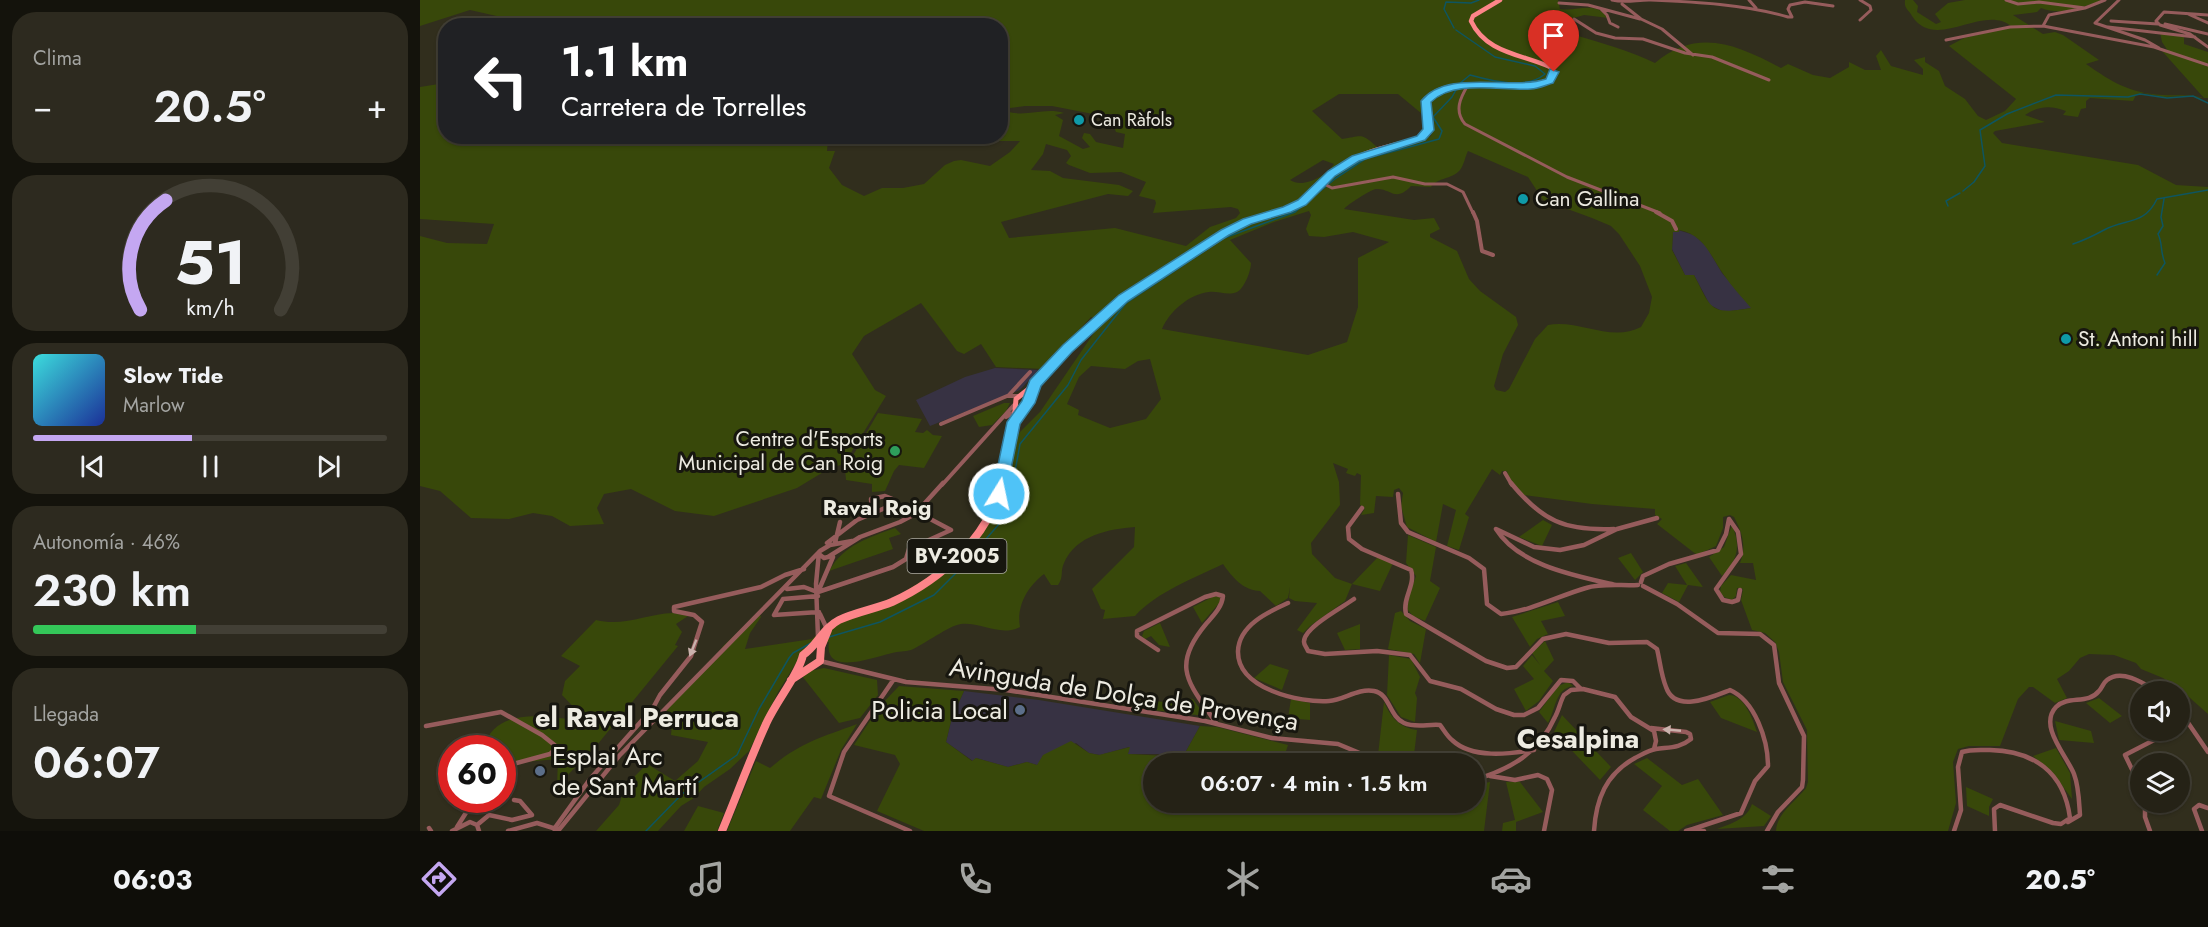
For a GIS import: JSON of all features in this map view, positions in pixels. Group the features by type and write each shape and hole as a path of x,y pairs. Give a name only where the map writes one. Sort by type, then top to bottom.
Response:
{"main road":[{"name":"BV-2005","path":"804,666 803,655 811,650 837,621 891,602 921,587 941,572 981,531 996,505 1019,396 1035,384 1068,348 1129,294 1225,232 1247,222 1287,210 1302,202 1335,171 1365,154 1411,142 1424,136 1429,127 1426,101 1437,92 1468,85 1527,87 1543,84 1553,76 1554,72 1548,66 1500,49 1487,42 1476,31 1471,21 1473,16 1500,0"},
{"name":"BV-2005","path":"1014,422 1016,407 1029,397 1035,384"},
{"path":"1019,396 1029,397"},
{"name":"BV-2005","path":"722,831 766,723 788,683 804,666 820,657 828,629"},
{"path":"811,650 820,657"}],"street":[{"path":"1612,0 1641,19"},
{"path":"1618,2 1650,0 1757,8 1788,17 1792,17 1788,9 1790,5 1797,3 1833,6"},
{"path":"1749,0 1757,8"},
{"path":"1860,0 1870,6 1871,10 1860,20"},
{"path":"2006,0 2018,4 2039,2 2085,8"},
{"path":"2043,26 2049,15 2085,8 2105,0"},
{"path":"2095,23 2119,0"},
{"path":"1558,3 1600,8 1641,19 1662,29 1694,55"},
{"path":"1600,8 1612,25 1618,27"},
{"path":"2158,24 2156,21 2158,16 2164,12 2208,15"},
{"path":"2188,13 2189,16 2208,23"},
{"path":"1574,19 1603,35 1643,39 1694,55 1712,57 1769,81"},
{"path":"2111,21 2178,26 2208,34"},
{"path":"2095,23 2107,27 2196,37"},
{"path":"2095,23 2120,34 2148,41 2159,49"},
{"path":"2158,24 2196,37 2208,47"},
{"path":"1946,40 2010,27 2043,26 2159,49 2208,65"},
{"path":"1468,85 1458,105 1458,116 1465,124 1567,177 1664,215 1672,221 1676,229"},
{"path":"1335,171 1328,187 1393,177 1425,184 1457,187 1463,192 1477,221 1482,251 1493,255"},
{"path":"941,424 1002,399 1030,372"},
{"path":"1007,396 1019,396 1015,388"},
{"path":"827,544 852,541 902,522 917,513 1016,407 1011,399 1002,399"},
{"path":"1505,473 1509,482 1533,508 1551,521 1584,531 1617,529"},
{"path":"1398,494 1401,524 1408,532 1469,558 1484,569 1485,599 1489,607 1497,613 1513,613 1588,586 1605,588 1641,584 1677,604 1718,633 1760,634 1774,645 1779,683 1804,736 1803,780 1802,787 1778,812 1767,831"},
{"path":"557,830 619,756 836,534 872,511 893,505 895,500 885,496 872,500 872,511"},
{"path":"1362,508 1349,524 1347,532 1349,539 1354,544 1411,570 1413,577 1404,602 1406,614 1452,643 1486,660 1504,667 1516,667 1543,639 1566,634 1609,643 1647,642 1657,649 1666,689 1674,698 1694,701 1710,698 1730,690 1739,694 1758,722 1768,753 1768,766 1755,781 1741,813 1686,831"},
{"path":"819,612 774,615 783,599 818,594 889,568 906,559 908,551 912,548 951,530 917,513"},
{"path":"1616,585 1562,572 1516,548 1498,534 1496,529 1528,545 1551,550 1578,547 1617,529 1657,518"},
{"path":"1641,584 1643,576 1660,567 1718,550 1726,534 1729,519 1737,530 1741,552 1734,568 1716,589 1723,600 1732,602 1738,600 1740,590"},
{"path":"818,594 838,548 835,543 840,522"},
{"path":"809,564 835,554 852,541"},
{"path":"819,553 824,558"},
{"path":"817,641 819,553"},
{"path":"557,830 590,778 653,708 660,695 691,656 702,622 694,615 674,611 673,608 761,587 785,574 804,569"},
{"path":"783,590 804,587 818,594"},
{"path":"1158,650 1154,645 1137,636 1137,631 1205,597 1216,594 1223,596 1223,604 1205,624 1191,645 1185,665 1198,699 1217,724"},
{"path":"1354,599 1308,630 1304,642 1308,651 1325,654 1377,651 1410,656 1423,675 1431,682 1460,689 1489,707 1510,714 1526,714 1535,711 1561,680 1573,681 1581,689"},
{"path":"1288,603 1257,619 1240,640 1237,654 1241,667 1254,682 1296,698 1325,701 1367,691 1376,692 1385,698 1399,721 1414,726 1440,725 1452,740 1463,747 1496,752 1534,750"},
{"path":"819,612 828,629"},
{"path":"822,619 837,621"},
{"name":"Avinguda de Dolça de Provença","path":"820,657 894,679 916,683 1006,690 1217,724 1272,738 1338,744 1360,753"},
{"path":"1995,831 1993,811 2000,805 2053,823 2075,820 2080,815 2074,773 2053,733 2050,715 2058,705 2092,698 2109,678 2116,676 2136,681"},
{"path":"894,679 844,752 829,796 910,831"},
{"path":"1485,777 1519,764 1534,750 1557,715 1563,696 1568,692 1581,689 1615,697 1631,717 1650,728 1686,732 1691,736 1689,742 1674,749 1654,749 1625,762 1606,781 1597,803 1594,831"},
{"path":"426,726 501,712 542,735 557,747 550,754 516,763"},
{"path":"2190,726 2208,752"},
{"path":"1650,728 1656,737 1654,749"},
{"path":"2130,765 2125,754 2154,741"},
{"path":"1954,831 1961,810 1958,762 1961,754 1967,750 2010,751 2022,754 2038,764 2054,778 2061,790 2069,808 2070,818 2067,822"},
{"path":"1490,776 1515,780 1538,776 1547,779 1552,790 1544,831"},
{"path":"455,829 470,822 478,828 489,815 516,820 531,815 520,801 516,800"},
{"path":"2202,831 2194,809 2199,805 2208,808"},
{"path":"455,829 465,813"},
{"path":"2145,813 2150,831"},
{"path":"508,831 540,823 557,830"},
{"path":"1693,829 1704,831"}],"shaded area":[{"path":"1678,230 1694,235 1706,246 1722,273 1752,308 1724,312 1710,305 1694,275 1685,275 1672,249 1673,231"},
{"path":"995,368 1038,370 1020,390 930,426 916,400 965,377"},
{"path":"964,691 1039,700 1200,726 1185,753 1128,754 1129,747 1100,755 1089,753 1076,743 1037,765 1027,762 1008,767 976,758 973,761 946,742 952,717"}],"green space":[{"path":"420,0 1558,0 1560,9 1597,9 1609,18 1584,15 1567,20 1575,35 1655,63 1687,45 1702,43 1718,43 1733,47 1749,52 1781,68 1788,64 1813,75 1830,78 1849,67 1849,62 1865,70 1881,70 1876,56 1881,50 1891,66 1923,75 1923,69 1914,60 1925,57 1925,62 1939,71 1945,86 1965,99 1978,116 1986,120 2005,111 2016,99 1949,46 1964,38 2012,27 2001,21 1988,20 1934,30 1922,26 1912,16 1906,7 1905,0 1913,0 1918,6 1917,12 1936,24 1941,22 1935,14 1948,3 1965,0 2103,0 2072,10 2057,11 2041,8 2037,12 2013,15 2043,34 2055,32 2063,35 2099,60 2086,64 2130,89 2150,94 2204,98 2163,97 2143,93 2136,95 2133,101 2090,98 2086,101 2086,108 2081,109 2078,117 2063,115 2066,111 2045,107 2025,115 2045,122 1993,133 2002,143 2138,165 2176,185 2208,187 2208,714 2190,698 2190,681 2168,681 2141,669 2136,663 2114,655 2089,654 2080,658 2069,671 2057,679 2067,698 2055,703 2033,687 2029,687 2018,699 2000,746 1969,746 1958,749 1953,762 1956,803 1948,831 1776,831 1783,813 1806,788 1808,782 1807,730 1783,682 1779,652 1775,642 1765,633 1752,630 1741,600 1743,589 1737,588 1736,596 1732,600 1724,597 1720,592 1721,586 1731,575 1756,580 1753,563 1740,563 1743,540 1734,517 1730,515 1723,517 1723,528 1716,546 1697,555 1657,524 1662,519 1655,515 1655,509 1524,495 1509,478 1507,471 1502,471 1500,475 1492,469 1465,514 1469,517 1459,550 1447,546 1456,510 1443,504 1436,542 1407,527 1401,506 1403,493 1399,488 1394,490 1393,497 1376,496 1374,513 1361,515 1365,508 1360,505 1361,475 1346,473 1348,469 1333,463 1339,482 1340,505 1311,543 1312,554 1335,578 1352,584 1345,601 1303,633 1297,630 1317,603 1295,601 1289,598 1290,587 1288,598 1276,606 1260,591 1249,589 1239,582 1223,564 1165,593 1135,616 1103,619 1105,610 1101,609 1092,589 1134,547 1135,527 1104,532 1085,540 1069,553 1058,585 1051,585 1044,574 1033,584 1024,597 1019,619 1020,627 1013,630 998,630 968,624 956,625 911,650 853,662 834,659 829,653 829,642 804,650 778,692 749,751 730,769 681,806 658,831 596,831 619,805 625,786 647,764 675,781 698,761 708,742 671,735 673,715 665,711 723,646 759,613 761,617 750,633 745,649 812,639 836,618 898,596 931,575 982,526 996,494 1005,435 1019,433 1040,412 1102,321 1091,317 1044,369 996,367 981,344 964,354 957,351 921,303 864,336 852,354 875,390 886,396 844,464 830,468 797,488 714,516 675,511 631,489 604,494 597,508 604,524 570,526 552,516 533,513 509,519 471,518 440,491 420,486 420,236 447,243 487,244 494,224 420,219 420,87 438,84 438,144 828,144 827,151 835,151 829,168 842,185 864,196 882,188 903,188 924,184 945,165 954,161 961,160 990,166 1010,152 1020,141 1008,141 1008,111 1064,113 1055,115 1063,120 1059,136 1083,149 1090,147 1082,138 1084,133 1090,134 1096,142 1123,148 1125,134 1116,132 1112,122 1113,114 1093,114 1052,106 1008,108 1008,18 506,18 470,10 438,18 438,20 420,26","holes":["1339,94 1398,94 1433,123 1431,136 1402,147 1377,147 1361,136 1342,139 1312,111","1046,144 1067,150 1071,156 1066,163 1090,173 1121,172 1146,182 1139,196 1155,200 1153,213 1231,207 1238,209 1240,213 1236,218 1210,227 1186,246 1115,228 1009,238 1001,222 1108,194 1128,196 1133,191 1119,185 1063,178 1050,171 1031,170 1043,154","1468,151 1528,177 1543,200 1611,226 1640,266 1652,297 1649,313 1641,327 1630,331 1618,333 1571,325 1548,325 1535,339 1509,389 1505,392 1496,390 1494,386 1503,354 1518,325 1516,317 1480,291 1469,279 1457,251 1430,237 1430,234 1440,229 1434,218 1414,220 1344,209 1376,189 1401,194 1411,186 1431,187 1456,173 1461,168","1323,160 1334,164 1326,173 1308,182 1290,180","1309,211 1311,215 1306,229 1309,236 1324,237 1353,232 1389,242 1358,258 1358,307 1347,342 1308,355 1162,329 1169,316 1194,296 1209,292 1234,293 1242,287 1251,263 1230,240","1679,230 1701,241 1727,279 1751,308 1727,311 1720,310 1709,303 1694,275 1685,275 1672,250 1673,232 1679,232","1150,359 1161,399 1146,419 1110,428 1078,415 1079,410 1067,404 1079,377 1091,366 1125,369 1138,361"]},
{"path":"2160,32 2184,37 2184,44 2208,52 2208,64 2168,51 2162,42"},
{"path":"2162,51 2208,66 2208,98 2204,98"},
{"path":"1004,403 1010,403 1006,411 992,425 979,427 973,416"},
{"name":"Centre d'Esports Municipal de Can Roig","path":"878,413 922,419 915,432 923,433 927,430 933,435 942,436 924,468 899,465 885,491 872,492 872,484 846,480 845,469"},
{"path":"1543,520 1552,525 1542,546 1519,537"},
{"path":"1732,525 1737,546 1735,558 1722,576 1709,557 1724,547"},
{"path":"895,528 901,534 889,538 893,549 829,571 842,554 850,548"},
{"path":"1408,535 1436,547 1430,581 1440,588 1425,621 1413,616 1407,609 1416,576 1406,563"},
{"path":"1631,553 1643,572 1635,580 1618,558"},
{"path":"1378,557 1393,563 1380,591 1352,584"},
{"path":"1686,563 1703,587 1688,585 1679,602 1662,593 1668,583 1687,585 1675,566"},
{"path":"1214,596 1220,597 1220,602 1202,623 1193,607"},
{"path":"1558,602 1565,616 1541,621 1548,634 1537,639 1530,647 1512,617"},
{"path":"1401,611 1410,621 1426,629 1420,663 1414,654 1388,649 1395,613"},
{"path":"663,614 688,616 676,624 682,632 675,645 678,646 597,745 557,786 558,759 516,763 516,735 490,735 500,724 527,716 587,721 562,695 565,681 580,666 561,656 596,620 616,622"},
{"path":"1160,623 1170,647 1159,645 1151,636 1145,639 1142,636 1144,631"},
{"path":"1360,624 1360,649 1345,650 1337,633"},
{"path":"1545,641 1554,660 1544,671 1553,681 1539,701 1526,711 1514,689 1534,679 1523,666 1532,655 1540,665 1532,653"},
{"path":"1389,655 1411,659 1420,677 1415,693 1417,698 1415,722 1401,717 1387,695"},
{"path":"1270,664 1289,670 1282,690 1254,678"},
{"path":"824,668 877,680 878,695 860,718 839,723 802,676 810,671"},
{"path":"1568,682 1573,686 1559,695 1548,723 1539,712 1558,686"},
{"path":"899,686 964,691 952,717 946,742 972,761 976,758 1008,767 1027,762 1037,765 1043,755 1071,741 1089,753 1099,755 1130,747 1128,754 1143,755 1143,813 1485,813 1485,783 1490,782 1484,831 924,831 877,811 900,764 895,755 854,745 879,707"},
{"path":"1729,695 1743,703 1757,732 1721,718 1710,702"},
{"path":"1185,698 1193,699 1205,716 1154,710 1156,701 1178,704"},
{"path":"2099,698 2122,716 2110,723 2086,703"},
{"path":"1291,699 1310,703 1310,720 1288,718"},
{"path":"1384,702 1397,721 1405,727 1417,730 1414,753 1378,753"},
{"path":"1562,715 1611,767 1600,780 1554,732"},
{"path":"2055,721 2091,731 2094,743 2059,740"},
{"path":"857,724 841,750 821,799 814,797 790,831 727,831 756,761 770,768 801,746"},
{"path":"1200,726 1217,727 1288,745 1285,753 1185,753"},
{"path":"2056,748 2070,773 2072,799 2053,773 2033,756"},
{"path":"1647,758 1682,785 1698,779 1723,815 1687,825 1678,831 1670,831 1643,810 1662,786 1634,764"},
{"path":"1506,782 1520,782 1543,812 1516,822 1516,831 1502,831 1503,823 1515,820"},
{"path":"1966,787 1993,799 1989,807 1989,816 1967,806"},
{"path":"1752,804 1771,816 1764,826 1717,829 1742,817"},
{"path":"698,806 724,813 717,831 684,831"}],"waterway":[{"path":"1454,28 1444,9 1446,2 1471,3 1479,0"},
{"path":"1456,30 1495,57 1535,66 1545,74 1537,79 1519,83 1498,82 1470,75 1459,84"},
{"path":"829,637 880,622 934,595 958,571 1007,515 1020,444 1068,385 1081,360 1126,303 1224,238 1295,212 1336,178 1365,159 1439,139 1442,131 1433,117 1452,97 1457,88"},
{"path":"1963,191 1974,182 1985,166 1980,130 2007,114 2056,95 2128,97 2140,94 2167,98 2193,96 2208,103"},
{"path":"2073,244 2112,226 2140,218 2152,208 2157,199 2208,190"},
{"path":"1948,206 1946,201 1960,193"},
{"path":"2157,275 2165,263 2158,234 2163,226 2161,217 2164,199"},
{"path":"646,831 682,794 737,755 759,709 789,658 793,653 811,643"}],"place":[{"name":"Can Ràfols","path":"1079,120"},
{"name":"Can Gallina","path":"1523,199"},
{"name":"St. Antoni hill","path":"2066,339"},
{"name":"Centre d'Esports Municipal de Can Roig","path":"895,451"},
{"name":"Policia Local","path":"1020,710"},
{"name":"Esplai Arc de Sant Martí","path":"540,771"}],"district":[{"name":"Raval Roig","path":"877,507"},
{"name":"el Raval Perruca","path":"637,717"},
{"name":"Cesalpina","path":"1578,738"}],"route":[{"path":"999,494 1014,422 1028,403 1035,384 1068,348 1124,298 1225,232 1247,222 1287,210 1302,202 1311,196 1331,174 1356,158 1418,140 1428,130 1426,101 1434,93 1476,85 1533,86 1550,81 1554,72"}]}
